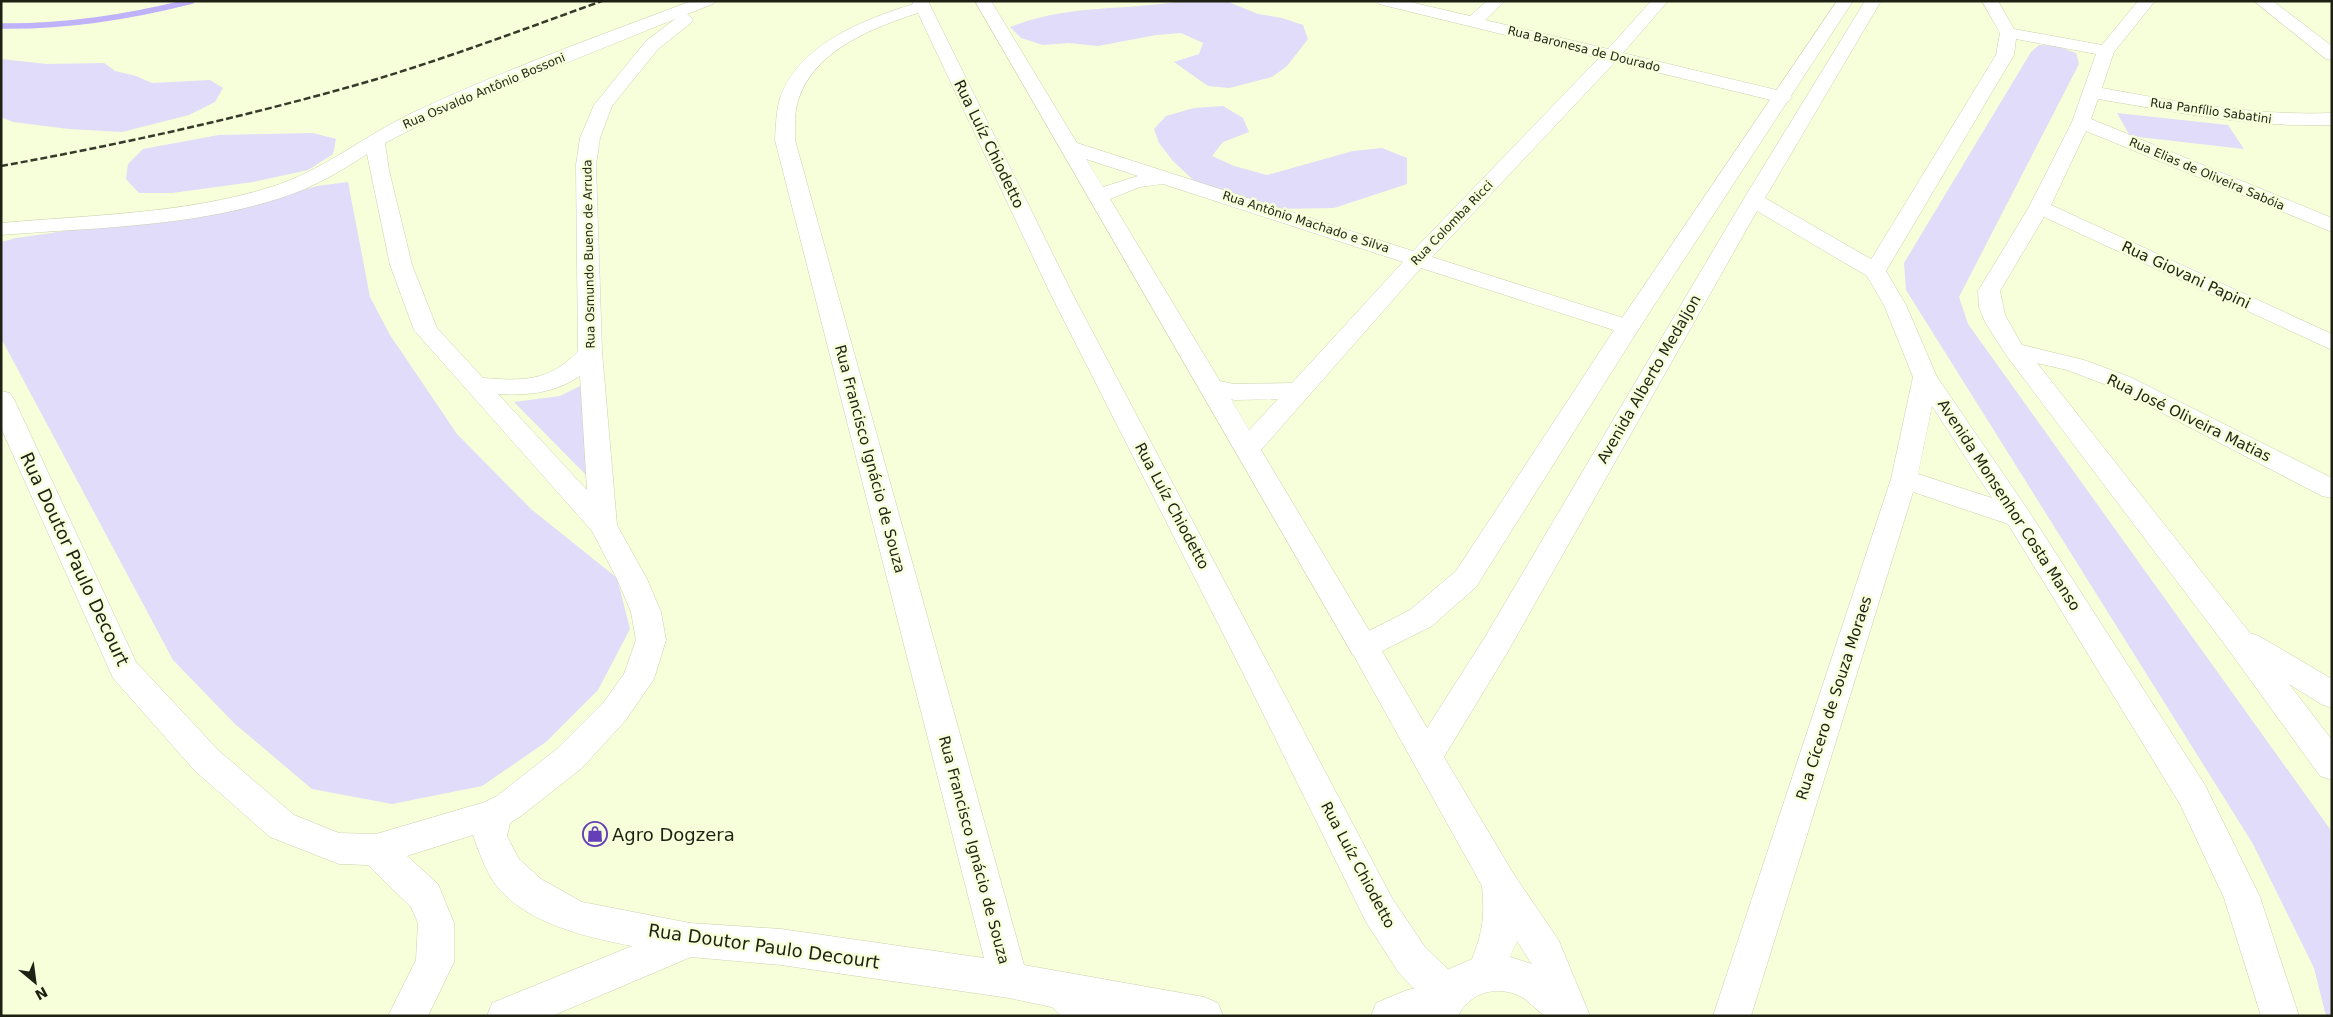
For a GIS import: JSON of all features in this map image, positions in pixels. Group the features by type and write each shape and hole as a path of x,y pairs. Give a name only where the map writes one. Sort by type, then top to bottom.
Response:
{"street":[{"name":"Rua Osvaldo Antônio Bossoni","path":"7,231 182,213 234,204 279,192 333,169 402,125 434,110 578,50 708,1"},
{"name":"Rua Osmundo Bueno de Arruda","path":"603,525 590,352 586,165 590,138 623,58 652,45 708,1"},
{"path":"983,1 1209,386 1248,448 1500,884 1546,953 1571,1016"},
{"name":"Rua Baronesa de Dourado","path":"1385,1 1783,97"},
{"path":"1474,22 1497,1"},
{"name":"Rua Colomba Ricci","path":"1248,448 1418,258 1612,55 1660,1"},
{"path":"1364,647 1421,618 1466,579 1628,326 1783,97 1845,1"},
{"name":"Avenida Alberto Medaljon","path":"1426,758 1506,628 1753,200 1873,1"},
{"path":"1753,200 1823,238 1875,272 2005,55 2008,33 1990,1"},
{"path":"2147,1 2106,51 2081,122 2039,207 1989,291 1988,303 1992,314 2014,350 2236,636 2332,766"},
{"path":"2262,1 2332,55"},
{"name":"Rua Francisco Ignácio de Souza","path":"921,4 861,29 813,62 790,95 785,140 1009,980"},
{"name":"Rua Luíz Chiodetto","path":"921,4 1061,293 1255,665 1379,910 1443,1004"},
{"path":"2008,33 2106,51"},
{"path":"578,50 623,58"},
{"name":"Rua Panfílio Sabatini","path":"2091,92 2175,107 2286,121 2332,119"},
{"path":"2286,121 2332,135"},
{"name":"Rua Elias de Oliveira Sabóia","path":"2081,122 2332,226"},
{"path":"375,142 379,170 401,265 426,330 603,525 632,579 646,612 651,640 638,679 614,712 570,758 509,806 494,814"},
{"name":"Rua Antônio Machado e Silva","path":"1069,147 1628,326"},
{"path":"333,169 379,170"},
{"path":"1099,196 1143,180 1170,178"},
{"name":"Rua Giovani Papini","path":"2039,207 2332,343"},
{"name":"Avenida Monsenhor Costa Manso","path":"1875,272 1896,305 1925,377 2018,517 2193,795 2242,897 2280,1016"},
{"name":"Rua José Oliveira Matias","path":"2014,350 2075,365 2121,382 2332,490"},
{"path":"476,385 513,388 542,385 569,373 590,352"},
{"name":"Rua Cícero de Souza Moraes","path":"1732,1016 1904,479 1925,377"},
{"path":"1209,386 1234,392 1300,390"},
{"name":"Rua Doutor Paulo Decourt","path":"1,399 124,670 206,760 282,826 339,848 376,850 494,814 490,836 506,870 528,891 546,903 578,918 690,940 781,947 1009,980 1077,1004 1204,1016"},
{"path":"1904,479 2018,517"},
{"path":"2236,636 2332,695"},
{"path":"376,850 425,896 436,923 434,962 407,1016"},
{"path":"1485,973 1500,936 1503,916 1500,884"},
{"path":"506,1016 690,940"},
{"path":"1390,1016 1407,1009 1443,1004 1458,984 1471,977 1485,973 1509,974 1532,981 1554,996 1571,1016"}],"shaded area":[{"path":"1182,1 1226,1 1258,14 1282,18 1303,25 1308,39 1287,66 1272,77 1229,88 1208,86 1174,62 1199,54 1203,43 1181,33 1156,35 1098,46 1069,43 1043,45 1021,38 1010,27 1032,20 1075,11"},
{"path":"2039,45 2056,46 2076,53 2079,64 1959,297 1968,324 2330,829 2332,1016 2326,1016 2314,968 2253,844 1906,290 1904,263 2031,52"},
{"path":"1,59 47,64 104,63 115,71 136,76 152,83 210,80 223,88 215,102 189,115 122,132 69,129 13,122 1,117"},
{"path":"1223,106 1243,118 1249,132 1223,142 1212,156 1234,166 1267,175 1353,151 1382,148 1407,158 1407,184 1334,208 1265,209 1206,192 1173,161 1159,143 1154,129 1166,116 1194,108"},
{"path":"2117,113 2228,125 2244,149 2130,136"},
{"path":"313,133 336,139 333,154 308,170 253,182 172,193 139,193 126,179 128,164 143,149 219,135"},
{"path":"348,182 370,297 390,335 457,434 531,509 617,578 630,629 598,690 546,742 482,786 392,804 312,789 235,724 173,660 1,338 1,242 16,238 248,205 317,186"},
{"path":"580,386 589,478 514,402 560,396"}],"waterway":[{"path":"1,26 49,25 97,20 145,12 192,1"}],"railway":[{"path":"1,166 96,148 284,105 434,61 602,1"}],"place":[{"name":"Agro Dogzera","path":"595,834"}]}
